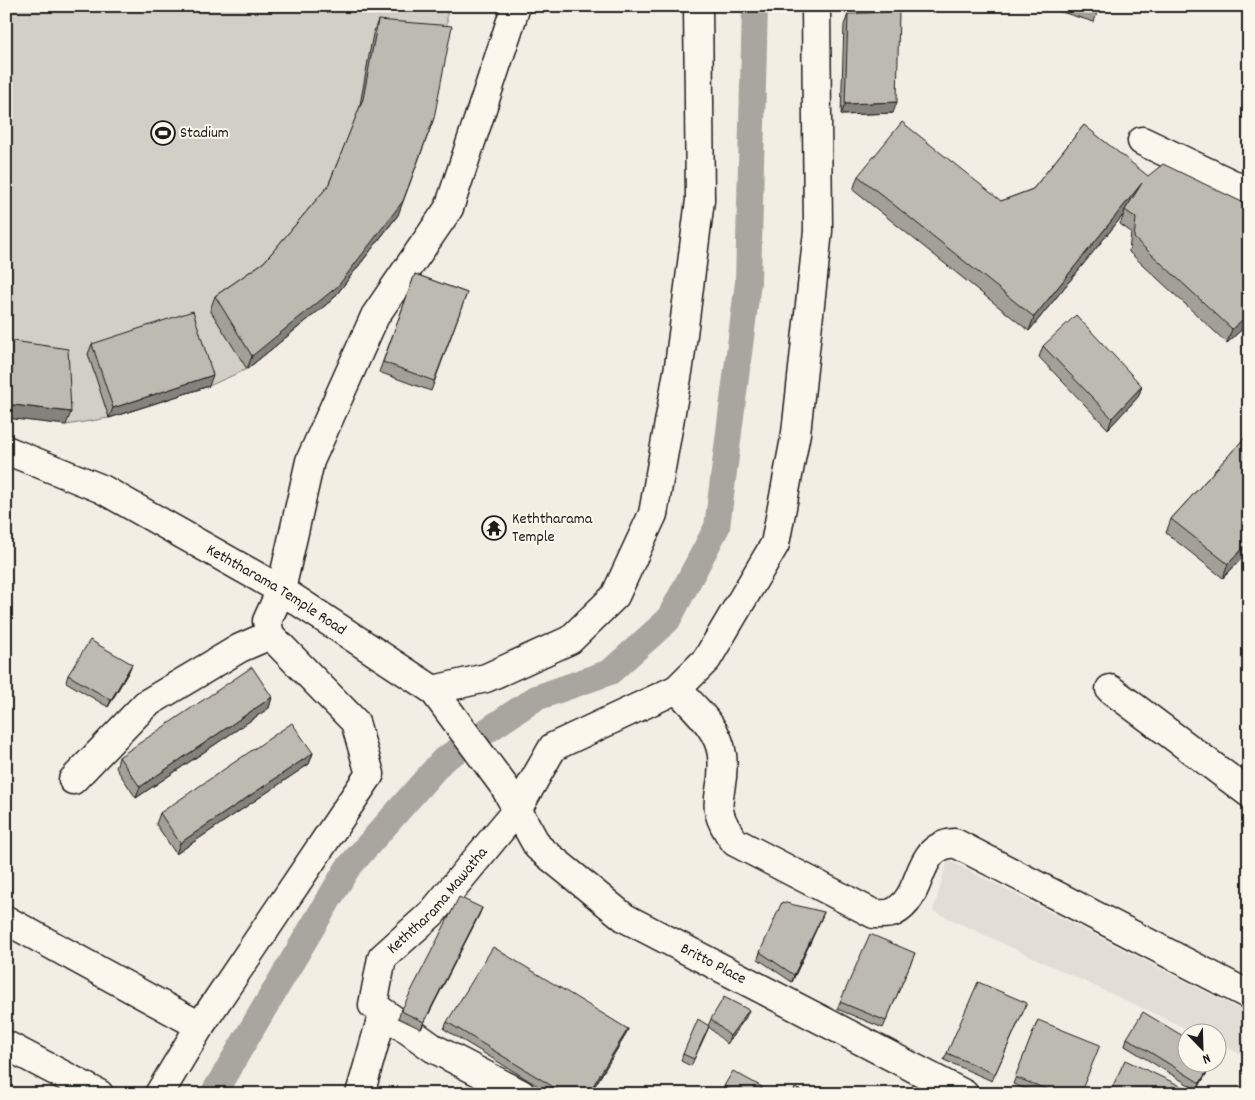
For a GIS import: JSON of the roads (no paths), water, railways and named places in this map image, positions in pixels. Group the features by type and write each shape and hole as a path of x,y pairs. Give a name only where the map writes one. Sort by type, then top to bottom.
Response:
{"street":[{"path":"159,1094 200,1026 370,774 355,722 270,635 267,621 281,590 310,460 375,316 448,208 516,6"},
{"path":"433,690 486,678 570,640 615,596 653,514 679,366 700,200 698,6"},
{"path":"517,810 553,747 677,689 707,659 775,544 796,432 818,231 816,6"},
{"path":"1142,141 1249,192"},
{"name":"Keththarama Temple Road","path":"6,450 102,489 281,590 433,690 504,786"},
{"path":"73,780 146,704 240,648 270,635"},
{"path":"677,689 715,732 722,754 717,810 724,827 735,842 874,914 892,913 906,904 932,850 941,844 955,843 1249,995"},
{"path":"1110,689 1249,792"},
{"name":"Britto Place","path":"504,786 538,848 624,918 964,1094"},
{"name":"Keththarama Mawatha","path":"383,1013 373,1006 382,958 432,913 517,810"},
{"path":"6,920 200,1026"},
{"path":"360,1094 383,1013 433,1048 521,1094"},
{"path":"6,1044 99,1094"}],"waterway":[{"path":"213,1094 347,869 443,760 536,698 610,672 668,620 717,527 748,282 755,6"}],"place":[{"name":"Stadium","path":"163,133"},
{"name":"Keththarama Temple","path":"494,528"}]}
